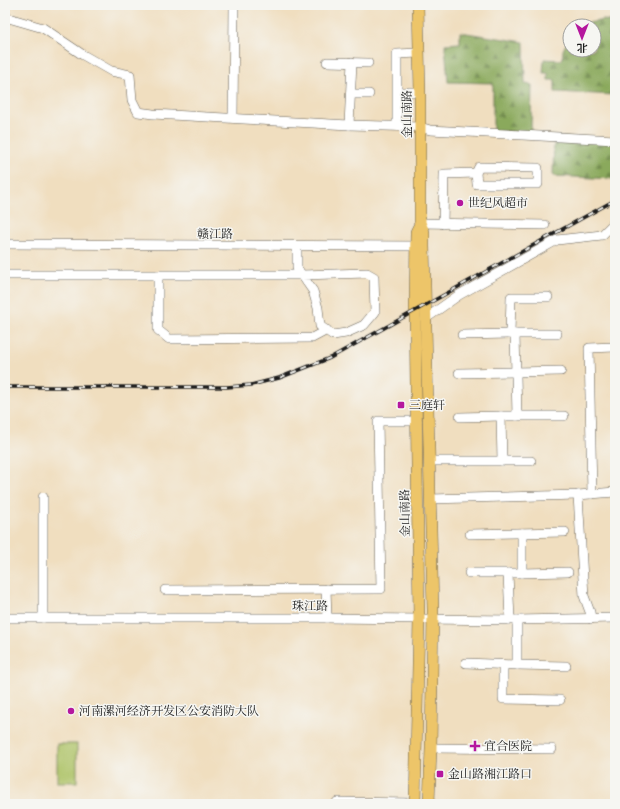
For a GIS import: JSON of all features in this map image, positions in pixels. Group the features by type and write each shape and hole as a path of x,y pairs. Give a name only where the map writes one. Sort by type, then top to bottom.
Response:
{"main road":[{"name":"金山南路","path":"418,5 420,92 420,223 416,232 420,246 425,319 432,619 429,804"},
{"name":"金山南路","path":"415,804 419,619 417,420 420,246"},
{"path":"416,747 431,748"}],"street":[{"path":"233,118 234,5"},
{"path":"5,17 43,28 83,55 111,71 130,75 132,100 138,112 350,125 420,127 430,130 615,140"},
{"path":"397,126 398,54 419,53"},
{"path":"327,62 368,63"},
{"path":"350,125 352,62"},
{"path":"398,92 420,92"},
{"path":"351,94 369,94"},
{"path":"479,167 538,168 538,184 477,184 476,172 479,167"},
{"path":"443,224 444,174 476,172"},
{"path":"425,319 460,295 557,240 602,234 615,222"},
{"path":"420,223 545,225"},
{"name":"赣江路","path":"5,244 420,246"},
{"path":"5,275 302,274 367,273 374,277 375,312 364,325 346,333 333,335 320,326 318,308 313,291 302,274 297,268 297,246"},
{"path":"158,274 158,330 169,339 312,338 327,330"},
{"path":"517,416 516,372 511,297 548,297"},
{"path":"462,335 557,334"},
{"path":"592,494 589,348 615,347"},
{"path":"460,373 561,371"},
{"path":"501,416 502,461"},
{"path":"460,417 564,416"},
{"path":"164,590 381,588 378,421 417,420"},
{"path":"429,461 531,461"},
{"path":"430,499 578,495 615,492"},
{"path":"578,495 584,596 591,619"},
{"path":"43,497 43,618"},
{"path":"470,534 565,532"},
{"path":"522,533 522,573"},
{"path":"469,573 568,572"},
{"path":"508,573 517,665"},
{"path":"326,589 327,618"},
{"name":"珠江路","path":"5,618 327,618 513,620 615,618"},
{"path":"466,664 566,666"},
{"path":"503,665 503,699 560,700"},
{"path":"431,748 552,749"},
{"path":"337,802 415,804"}],"green space":[{"path":"602,20 615,22 615,95 555,92 555,80 548,80 548,73 543,73 544,59 562,60 562,58 602,58"},
{"path":"460,32 524,42 525,84 532,85 531,132 493,131 493,83 448,82 445,44 460,43"},
{"path":"554,137 615,141 615,179 553,176"},
{"path":"57,744 77,744 77,782 57,782"}],"railway":[{"path":"5,387 227,387 251,385 279,378 330,358 615,200"}],"place":[{"name":"世纪风超市","path":"460,203"},
{"name":"三庭轩","path":"401,405"},
{"name":"河南漯河经济开发区公安消防大队","path":"71,711"},
{"name":"宜合医院","path":"475,746"},
{"name":"金山路湘江路口","path":"440,774"}]}
